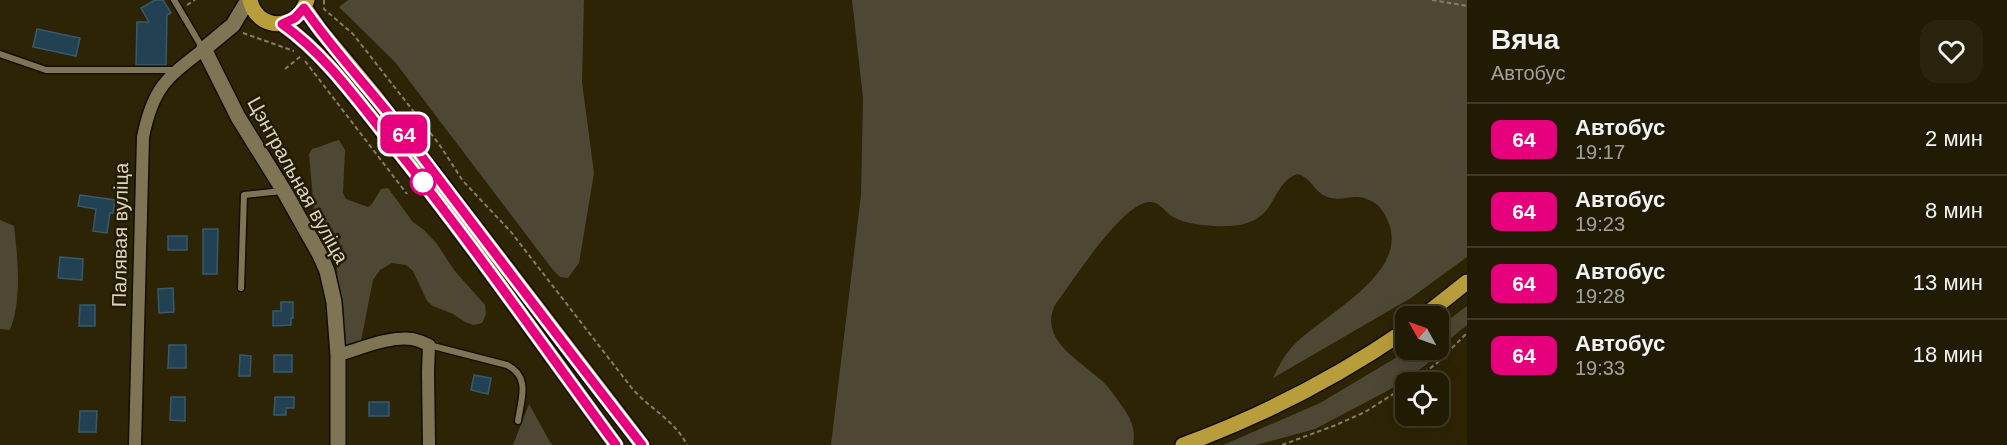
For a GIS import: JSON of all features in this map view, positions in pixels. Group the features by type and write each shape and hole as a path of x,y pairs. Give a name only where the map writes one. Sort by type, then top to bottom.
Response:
{"main road":[{"path":"249,0 256,14 264,20 277,24 312,48 414,171 531,326 616,445"},
{"path":"277,24 295,18 306,2 320,30 381,104 642,445"},
{"path":"1437,306 1467,282"},
{"path":"1183,445 1249,419 1295,397 1339,373 1395,337"}],"street":[{"path":"204,50 233,25 249,0"},
{"path":"233,25 254,20 277,24"},
{"name":"Палявая вуліца","path":"135,445 142,146 146,122 159,88 176,70 204,50"},
{"name":"Цэнтральная вуліца","path":"204,50 238,117 284,191 327,271 334,302 338,355 338,445"},
{"path":"338,355 388,341 404,339 413,339 429,345 429,445"}],"lane":[{"path":"174,0 204,50"},
{"path":"0,54 46,70 176,70"},
{"path":"241,288 244,195 284,191"},
{"path":"429,345 498,362 516,369 521,376 523,387 518,421"}],"path":[{"path":"324,0 324,9 353,34 435,138 467,186 528,253 638,395 667,420 687,445"},
{"path":"1432,0 1467,6"},
{"path":"233,25 237,31 288,48 302,56 407,194"},
{"path":"285,69 302,56"},
{"path":"1425,372 1467,333"},
{"path":"1282,445 1365,412 1395,393"}],"shaded area":[{"path":"348,0 584,0 582,82 594,173 579,263 568,278 560,277 553,270 395,62 339,7"},
{"path":"852,0 1467,0 1467,257 1411,298 1273,378 1292,347 1358,293 1386,261 1391,243 1389,224 1383,212 1376,204 1360,197 1337,199 1325,196 1306,178 1297,174 1283,185 1264,213 1257,219 1240,225 1200,225 1182,221 1160,206 1149,202 1138,206 1112,229 1055,305 1051,317 1052,329 1064,349 1105,384 1125,411 1133,429 1133,445 831,445 861,195 863,98"},
{"path":"339,140 345,150 343,193 346,199 368,207 381,189 388,188 413,222 437,244 454,270 485,305 486,314 482,323 474,325 465,322 433,306 427,301 413,271 406,265 392,263 380,270 373,280 361,341 353,345 346,344 342,339 335,244 314,211 309,154 312,149"},
{"path":"0,220 14,226 17,252 18,292 10,330 0,329"},
{"path":"1467,306 1467,325 1449,340 1449,320"},
{"path":"1395,358 1430,360 1416,372 1395,372 1395,386 1315,429 1256,445 1223,445 1320,403"},
{"path":"529,404 550,442 553,445 513,445"}],"building":[{"path":"155,0 163,0 171,13 167,15 166,65 136,65 137,22 149,22 141,8"},
{"path":"37,29 80,38 76,56 33,47"},
{"path":"80,195 115,200 107,233 93,231 96,209 78,206"},
{"path":"203,229 218,229 217,274 203,274"},
{"path":"168,236 187,236 187,250 168,250"},
{"path":"60,257 83,259 82,280 58,278"},
{"path":"173,288 174,312 159,313 158,289"},
{"path":"281,302 293,302 291,325 273,326 273,311 281,311"},
{"path":"80,305 95,305 95,326 79,326"},
{"path":"169,345 186,345 186,368 168,368"},
{"path":"240,355 251,356 250,376 239,376"},
{"path":"274,355 292,355 292,372 274,372"},
{"path":"474,375 491,378 488,394 471,390"},
{"path":"171,397 185,397 185,421 170,420"},
{"path":"275,397 294,397 294,408 286,408 286,415 274,415"},
{"path":"369,402 389,402 389,416 369,416"},
{"path":"80,411 97,411 96,432 79,432"}],"bus line":[{"name":"64","path":"616,445 531,326 414,171 312,48 282,24 295,18 304,8 399,127 642,445"}]}
